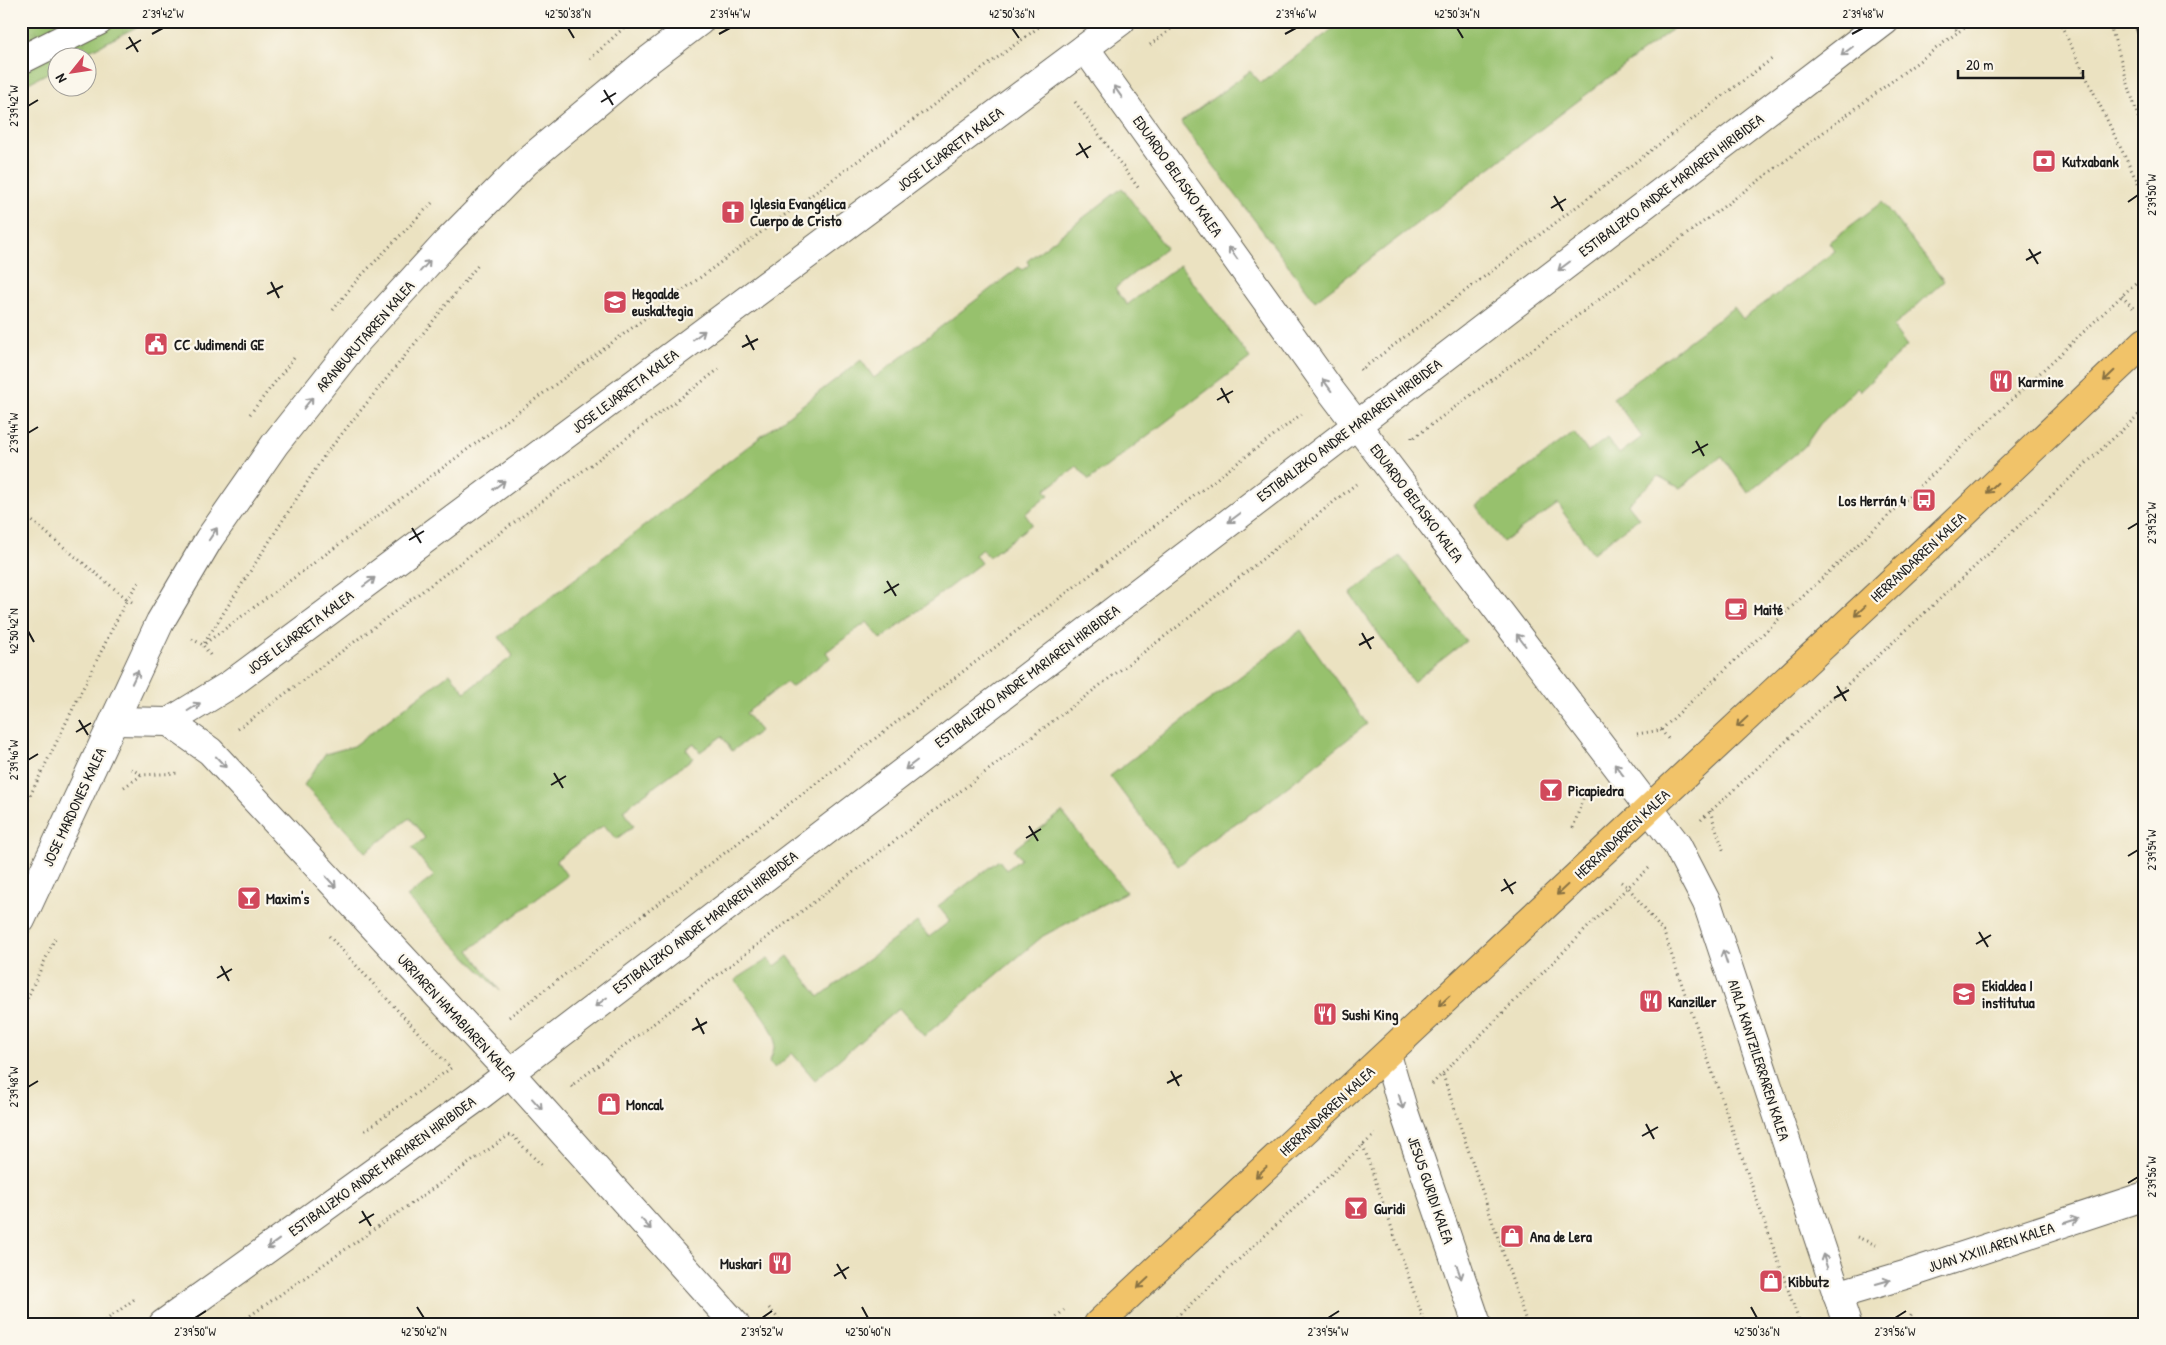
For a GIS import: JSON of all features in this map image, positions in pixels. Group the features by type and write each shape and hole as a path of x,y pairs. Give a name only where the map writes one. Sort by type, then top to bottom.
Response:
{"main road":[{"name":"HERRANDARREN KALEA","path":"1098,1324 1949,528 2145,342"}],"street":[{"path":"21,60 98,21"},
{"name":"ARANBURUTARREN KALEA","path":"114,721 160,622 209,540 275,444 357,342 447,242 526,162 646,62 700,21"},
{"name":"JOSE LEJARRETA KALEA","path":"169,722 231,684 1121,21"},
{"name":"ESTIBALIZKO ANDRE MARIAREN HIRIBIDEA","path":"163,1324 509,1072 1885,21"},
{"name":"EDUARDO BELASKO KALEA","path":"1085,48 1356,424 1648,808"},
{"path":"114,721 169,722"},
{"name":"JOSE MARDONES KALEA","path":"21,920 114,721"},
{"name":"URRIAREN HAMABIAREN KALEA","path":"169,722 210,751 509,1072 736,1324"},
{"name":"AIALA KANTZILERRAREN KALEA","path":"1648,808 1677,845 1707,903 1847,1324"},
{"name":"JESUS GURIDI KALEA","path":"1387,1055 1403,1110 1477,1324"},
{"name":"JUAN XXIII.AREN KALEA","path":"1837,1295 1908,1274 2145,1196"}],"path":[{"path":"203,645 1047,21"},
{"path":"1950,21 1958,32"},
{"path":"577,1093 571,1086 1185,621 1412,439 1958,32 1976,21"},
{"path":"2059,21 2145,198"},
{"path":"2109,21 2145,140"},
{"path":"502,1011 509,1018 1774,57"},
{"path":"1067,108 1108,78"},
{"path":"203,645 324,456 483,259"},
{"path":"1355,362 1412,439"},
{"path":"123,788 142,775 180,773 725,364"},
{"path":"21,512 128,599 21,814"},
{"path":"203,645 231,684 252,719"},
{"path":"1710,811 1726,858"},
{"path":"1628,887 1664,933 1800,1324"},
{"path":"21,1012 58,931"},
{"path":"325,932 451,1068 355,1138"},
{"path":"1443,1075 1526,1324"},
{"path":"238,1324 511,1134 544,1169"},
{"path":"1363,1145 1425,1324"},
{"path":"1852,1235 1899,1255 1918,1302 1906,1324"},
{"path":"101,1324 141,1295"},
{"path":"763,1302 783,1324"}],"green space":[{"path":"21,21 148,21 96,48 48,48 48,73 21,87"},
{"path":"1343,21 1683,21 1315,301 1181,122 1250,71 1261,83"},
{"path":"1122,188 1166,248 1115,288 1127,305 1180,265 1250,358 1089,480 1077,466 1045,490 1049,495 1025,514 1032,524 989,557 982,549 975,555 981,563 881,639 867,622 826,652 830,658 791,687 786,682 746,713 760,731 732,751 722,736 700,752 694,743 686,749 693,758 623,810 634,826 616,839 604,825 556,860 567,876 469,950 500,991 407,897 434,876 412,848 425,838 410,818 366,852 304,785 325,754 354,746 450,673 465,692 513,656 499,637 861,360 874,378 1019,267 1022,270 1029,265 1027,261"},
{"path":"1882,202 1944,281 1893,327 1907,346 1860,391 1857,388 1820,424 1804,447 1748,493 1722,456 1680,488 1658,476 1628,504 1639,518 1593,553 1557,504 1503,542 1476,506 1574,433 1588,452 1607,438 1619,454 1642,437 1613,398 1734,307 1743,319 1835,251 1829,242"},
{"path":"1400,556 1466,641 1413,682 1350,594"},
{"path":"1301,630 1367,724 1264,805 1219,834 1178,866 1110,776"},
{"path":"1062,812 1126,892 1043,936 924,1036 899,1008 815,1080 792,1053 775,1068 769,1063 775,1039 773,1033 735,980 768,959 775,966 788,956 819,997 917,922 929,937 950,921 938,906 999,860 1006,870 1021,859 1014,849"}],"tram line":[{"path":"2133,21 2145,56"}],"place":[{"name":"Kutxabank","path":"2044,161"},
{"name":"Iglesia Evangélica Cuerpo de Cristo","path":"733,212"},
{"name":"Hegoalde euskaltegia","path":"615,302"},
{"name":"CC Judimendi GE","path":"156,344"},
{"name":"Karmine","path":"2001,381"},
{"name":"Los Herrán 4","path":"1924,500"},
{"name":"Maité","path":"1736,609"},
{"name":"Picapiedra","path":"1551,790"},
{"name":"Maxim's","path":"249,898"},
{"name":"Ekialdea I institutua","path":"1964,994"},
{"name":"Kanziller","path":"1651,1001"},
{"name":"Sushi King","path":"1325,1014"},
{"name":"Moncal","path":"609,1104"},
{"name":"Guridi","path":"1356,1208"},
{"name":"Ana de Lera","path":"1512,1236"},
{"name":"Muskari","path":"780,1263"},
{"name":"Kibbutz","path":"1771,1281"}]}
